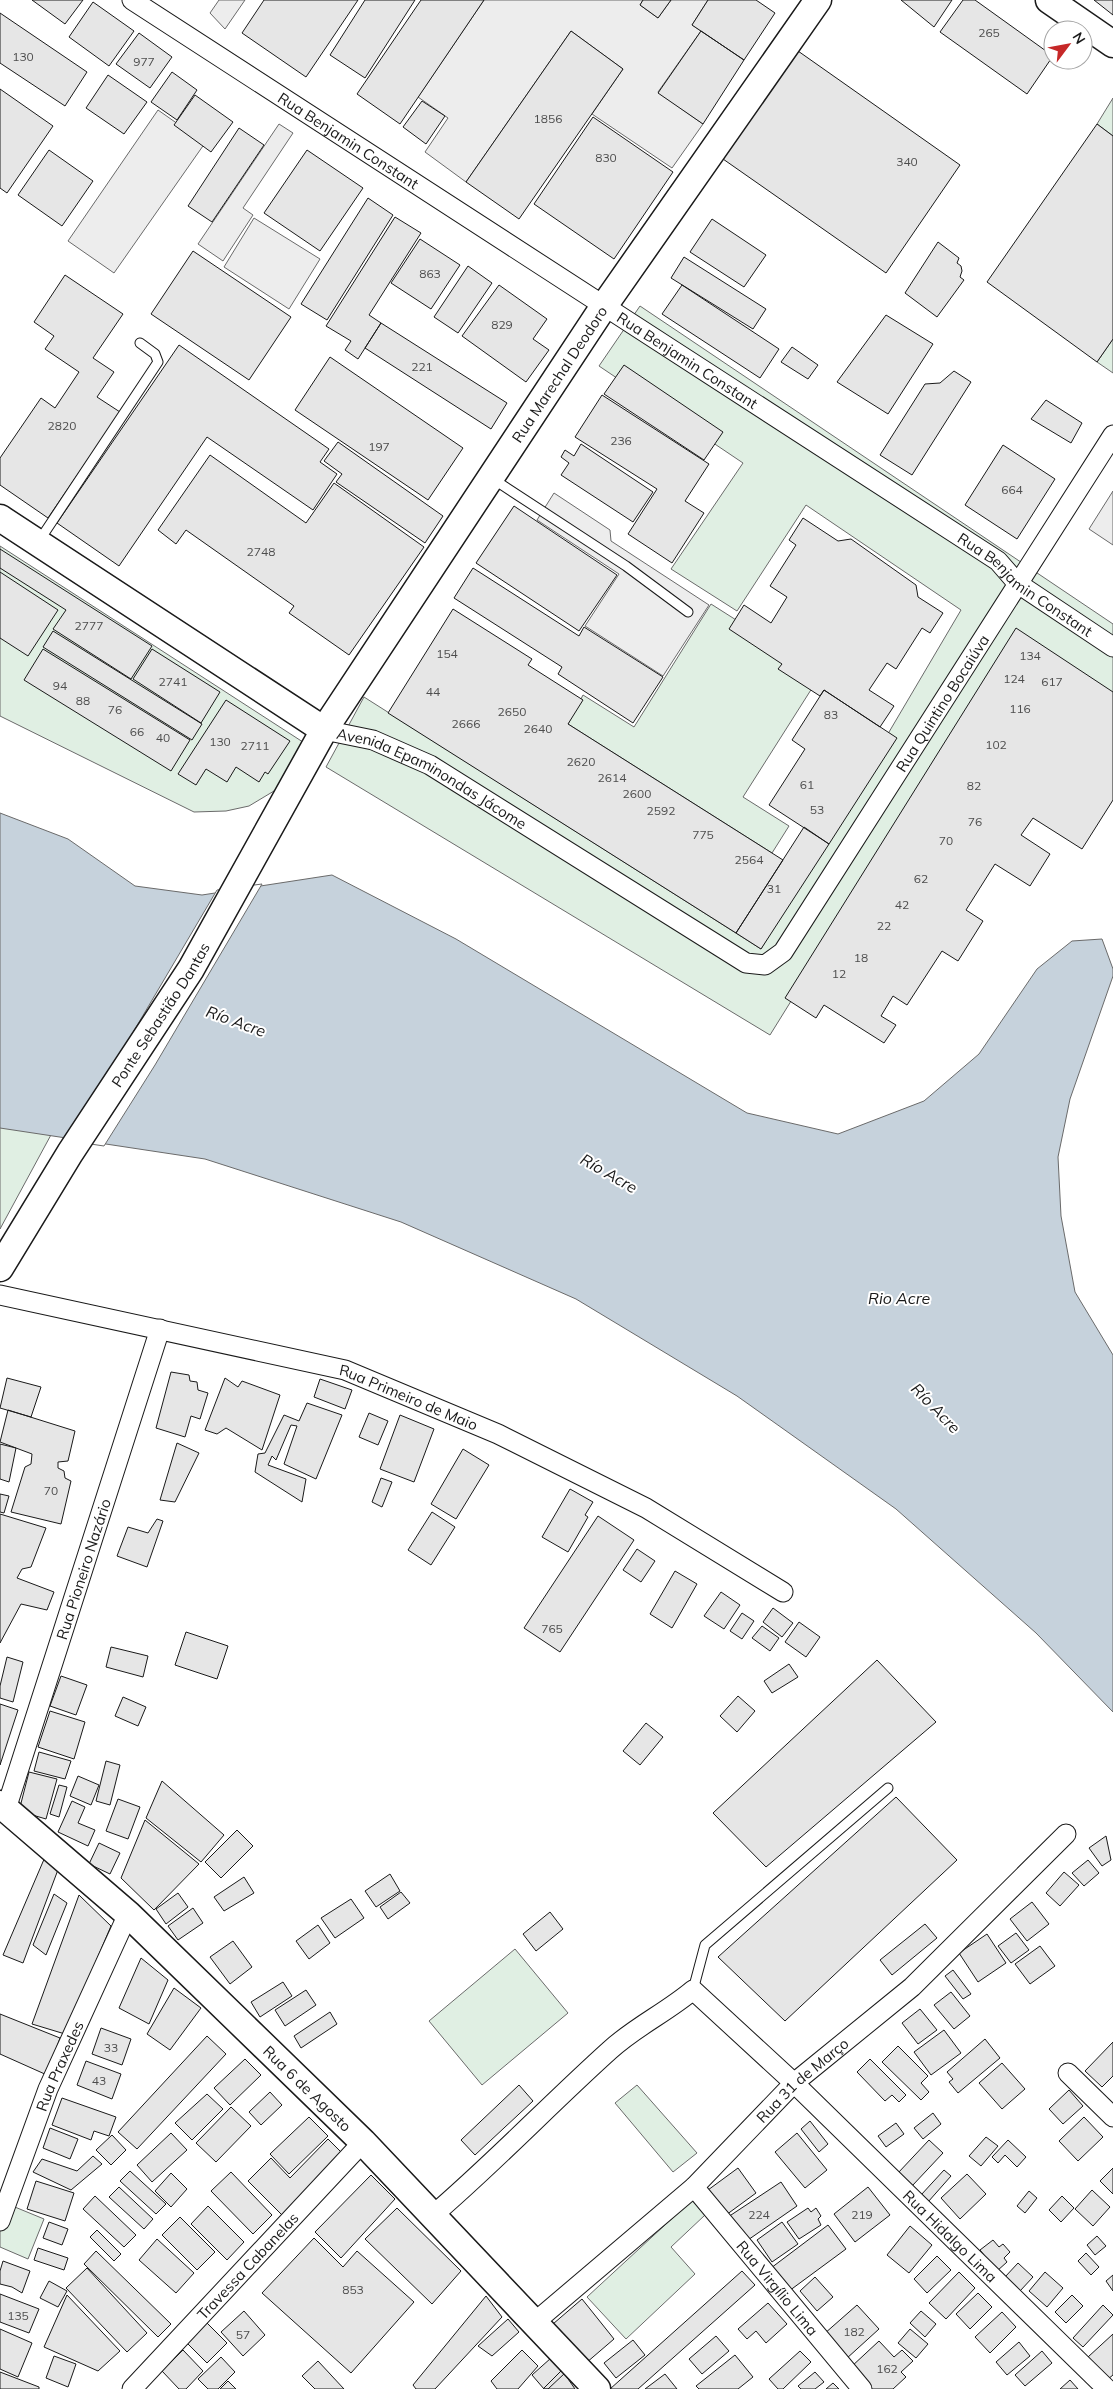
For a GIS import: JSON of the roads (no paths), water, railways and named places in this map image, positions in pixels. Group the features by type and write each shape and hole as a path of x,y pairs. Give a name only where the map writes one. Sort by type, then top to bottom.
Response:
{"main road":[{"name":"Rua Marechal Deodoro","path":"310,755 324,730 604,306 818,0"},
{"path":"1049,0 1113,44"},
{"name":"Avenida Epaminondas Jácome","path":"0,518 324,730"},
{"name":"Ponte Sebastião Dantas","path":"0,1268 70,1153 191,969 310,755"},
{"name":"Rua 6 de Agosto","path":"3,1807 128,1914 259,2044 363,2142 597,2389"}],"street":[{"name":"Rua Benjamin Constant","path":"132,0 998,561 1017,583 1113,647"},
{"name":"Rua Quintino Bocaiúva","path":"765,965 783,952 1113,435"},
{"name":"Avenida Epaminondas Jácome","path":"324,730 373,740 430,764 746,963 765,965"},
{"name":"Rua Primeiro de Maio","path":"0,1295 345,1370 489,1430 646,1508 783,1592"},
{"name":"Rua Pioneiro Nazário","path":"3,1807 160,1329"},
{"name":"Rua 31 de Março","path":"534,2322 694,2186 794,2084 912,1987 1066,1834"},
{"name":"Rua Praxedes","path":"0,2221 48,2090 128,1914"},
{"name":"Rua Hidalgo Lima","path":"693,1990 794,2084 1107,2389"},
{"path":"432,2216 485,2170 612,2048 672,2007 693,1990"},
{"path":"1068,2073 1113,2117"},
{"name":"Travessa Cabanelas","path":"143,2385 363,2142"},
{"name":"Rua Virgílio Lima","path":"694,2186 862,2389"}],"lane":[{"path":"38,543 158,362 155,354 140,343"},
{"path":"491,478 626,566 688,612"},
{"path":"693,1990 705,1945 888,1788"}],"water":[{"name":"Rio Acre","path":"0,813 68,839 135,886 202,895 332,875 456,939 747,1113 838,1134 924,1101 979,1054 1037,969 1072,941 1102,939 1113,969 1113,976 1070,1099 1058,1157 1061,1216 1075,1292 1113,1355 1113,1712 1036,1633 896,1509 737,1396 576,1299 401,1222 205,1159 0,1128"}],"water label":[{"name":"Río Acre","path":"236,1021"},
{"name":"Río Acre","path":"609,1173"},
{"name":"Río Acre","path":"936,1408"}]}
